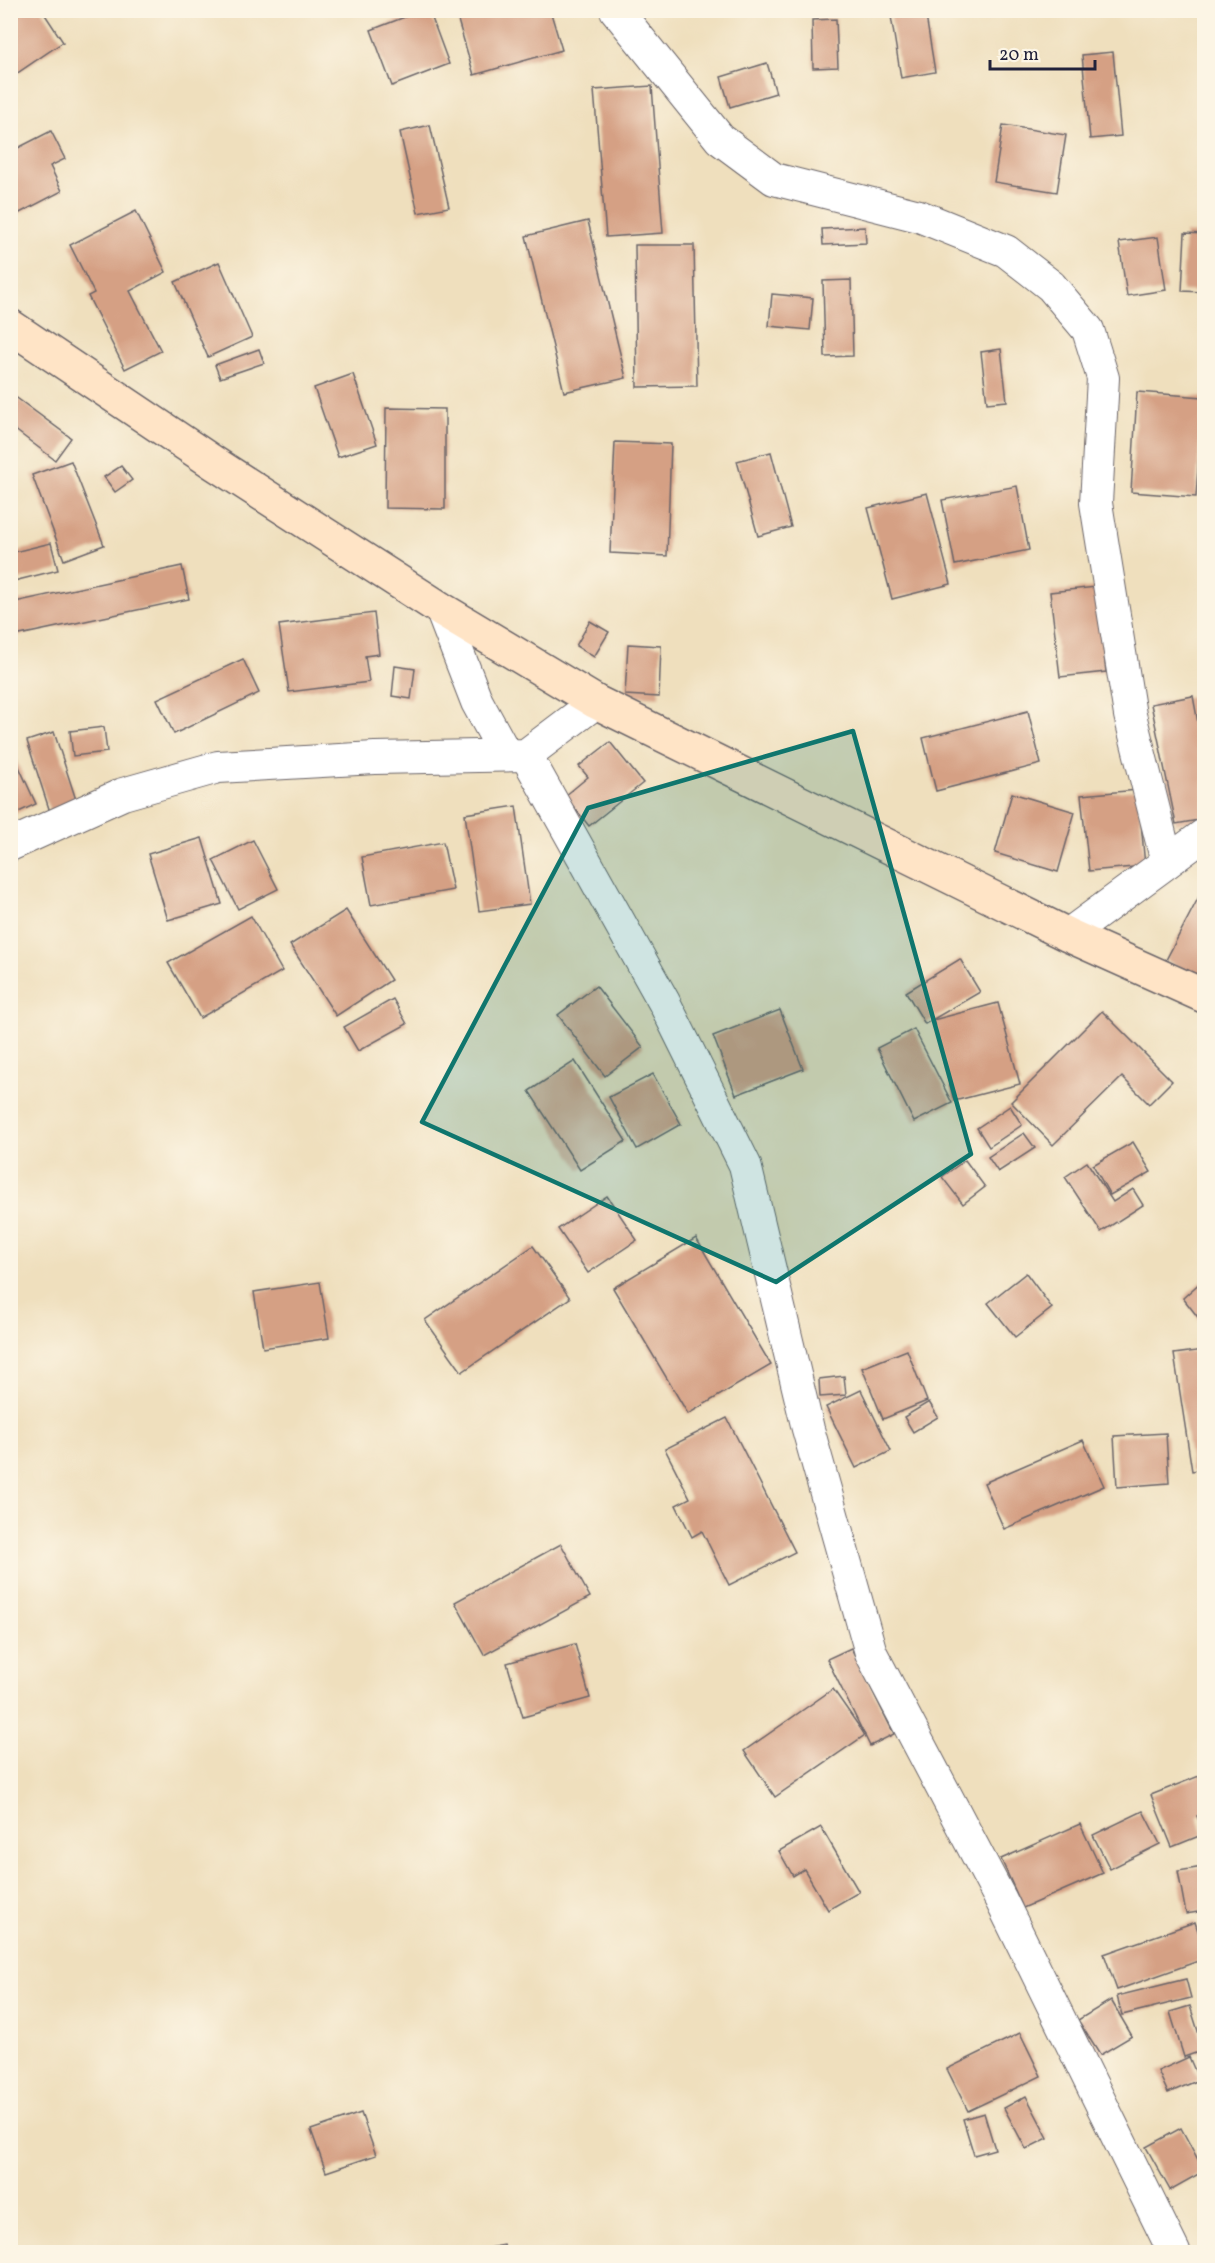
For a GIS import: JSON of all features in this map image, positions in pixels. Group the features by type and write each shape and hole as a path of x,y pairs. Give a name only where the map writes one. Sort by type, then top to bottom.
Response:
{"street":[{"path":"616,10 720,139 774,179 919,216 1006,251 1051,286 1088,330 1103,378 1096,503 1130,716 1167,862"},
{"path":"10,326 214,463 441,609 596,702 1068,935 1204,996"},
{"path":"441,609 477,702 516,755 664,1002 745,1165 808,1429 871,1653 1001,1900 1174,2253"},
{"path":"10,844 123,794 218,767 516,755 596,702"},
{"path":"1068,935 1204,835"}],"highlighted area":[{"path":"853,731 971,1154 776,1282 422,1122 588,808"}],"building":[{"path":"10,10 42,10 63,42 10,78"},
{"path":"423,10 429,10 449,64 392,86 371,30"},
{"path":"455,10 550,10 562,50 474,75"},
{"path":"890,10 925,10 935,72 901,78"},
{"path":"836,19 838,67 813,68 812,20"},
{"path":"1113,52 1121,136 1090,139 1082,55"},
{"path":"767,63 776,93 730,107 721,77"},
{"path":"652,86 663,233 606,237 594,90"},
{"path":"430,125 449,207 418,213 400,132"},
{"path":"1003,125 1066,135 1057,192 994,182"},
{"path":"51,131 65,159 50,166 62,191 10,218 10,152"},
{"path":"136,211 166,272 130,291 161,351 125,369 88,296 94,293 70,245"},
{"path":"588,221 626,378 564,392 526,236"},
{"path":"865,227 866,243 823,245 822,229"},
{"path":"1185,233 1204,234 1204,292 1182,291"},
{"path":"1158,237 1166,290 1127,296 1119,242"},
{"path":"635,245 694,245 697,386 637,387"},
{"path":"219,262 252,337 208,357 175,282"},
{"path":"851,280 853,356 825,357 823,281"},
{"path":"772,294 813,298 810,330 769,326"},
{"path":"259,349 264,363 220,378 215,365"},
{"path":"1001,349 1007,401 987,403 981,352"},
{"path":"353,374 377,444 338,457 314,388"},
{"path":"1137,392 1203,397 1196,497 1131,492"},
{"path":"10,393 71,438 55,460 10,426"},
{"path":"386,408 445,409 445,509 385,508"},
{"path":"615,442 671,444 667,556 610,553"},
{"path":"771,452 791,527 758,536 737,461"},
{"path":"71,461 104,545 64,560 32,475"},
{"path":"121,466 132,480 115,492 104,477"},
{"path":"1017,486 1029,550 955,565 942,500"},
{"path":"927,493 951,584 892,599 868,508"},
{"path":"51,543 58,570 10,582 10,553"},
{"path":"182,566 189,599 10,637 10,603"},
{"path":"1096,587 1106,672 1060,677 1050,592"},
{"path":"374,613 379,654 365,656 369,682 289,692 279,625"},
{"path":"590,621 609,632 594,657 576,646"},
{"path":"628,644 661,646 659,697 625,695"},
{"path":"243,659 259,693 174,734 157,699"},
{"path":"395,666 415,669 411,699 392,696"},
{"path":"1193,696 1204,755 1204,819 1176,824 1151,704"},
{"path":"1028,711 1041,764 936,791 923,738"},
{"path":"104,727 107,752 73,756 70,731"},
{"path":"54,732 78,806 51,815 27,741"},
{"path":"610,742 643,783 589,826 565,796 588,777 579,766"},
{"path":"10,747 36,804 10,816"},
{"path":"1138,790 1145,866 1089,871 1081,795"},
{"path":"1012,793 1075,812 1058,872 995,853"},
{"path":"516,806 530,904 479,911 465,814"},
{"path":"202,838 222,904 168,920 148,854"},
{"path":"253,840 278,889 238,909 213,860"},
{"path":"443,842 453,890 371,905 362,857"},
{"path":"1204,887 1204,981 1166,960"},
{"path":"346,910 391,980 336,1016 290,945"},
{"path":"251,916 282,971 200,1018 168,963"},
{"path":"960,959 980,992 925,1024 906,992"},
{"path":"596,986 643,1047 605,1076 558,1015"},
{"path":"393,999 407,1024 358,1051 344,1027"},
{"path":"998,1003 1020,1084 954,1101 933,1020"},
{"path":"780,1010 803,1069 736,1095 713,1036"},
{"path":"1102,1011 1172,1081 1149,1104 1122,1077 1053,1145 1011,1102"},
{"path":"914,1029 952,1103 914,1122 877,1048"},
{"path":"575,1061 626,1141 580,1170 529,1091"},
{"path":"653,1074 681,1124 637,1149 609,1097"},
{"path":"1010,1106 1022,1125 989,1147 977,1128"},
{"path":"1024,1133 1035,1148 998,1172 988,1157"},
{"path":"1133,1142 1151,1172 1110,1195 1093,1165"},
{"path":"965,1160 985,1187 963,1204 942,1177"},
{"path":"1087,1162 1113,1202 1133,1189 1143,1205 1101,1232 1065,1177"},
{"path":"607,1196 637,1240 588,1273 558,1229"},
{"path":"696,1238 771,1365 688,1414 613,1288"},
{"path":"533,1246 570,1298 462,1372 425,1320"},
{"path":"1026,1273 1052,1308 1015,1337 988,1303"},
{"path":"1204,1279 1204,1325 1183,1298"},
{"path":"320,1282 329,1338 263,1348 254,1292"},
{"path":"907,1350 927,1401 883,1419 862,1368"},
{"path":"1204,1350 1204,1469 1192,1471 1174,1354"},
{"path":"844,1376 846,1395 820,1397 819,1379"},
{"path":"861,1390 891,1451 856,1468 826,1407"},
{"path":"929,1402 938,1417 913,1432 904,1417"},
{"path":"727,1418 795,1552 729,1585 702,1531 692,1537 676,1505 690,1498 665,1449"},
{"path":"1166,1433 1169,1483 1117,1487 1114,1436"},
{"path":"1083,1440 1104,1486 1004,1529 984,1483"},
{"path":"561,1544 590,1597 484,1655 455,1602"},
{"path":"575,1644 590,1698 523,1717 507,1663"},
{"path":"851,1648 894,1734 870,1746 827,1659"},
{"path":"833,1689 865,1735 775,1797 744,1751"},
{"path":"1204,1774 1204,1813 1197,1816 1204,1834 1172,1847 1151,1795"},
{"path":"1143,1811 1160,1844 1110,1869 1093,1835"},
{"path":"1080,1824 1103,1873 1023,1908 1001,1859"},
{"path":"821,1827 859,1892 828,1910 804,1869 793,1876 779,1851"},
{"path":"1203,1867 1204,1911 1186,1914 1178,1871"},
{"path":"1195,1922 1204,1949 1204,1959 1117,1990 1104,1954"},
{"path":"1186,1979 1191,1998 1122,2015 1117,1996"},
{"path":"1111,2000 1132,2036 1100,2055 1078,2020"},
{"path":"1190,2006 1204,2050 1184,2057 1170,2012"},
{"path":"1020,2033 1041,2076 968,2111 947,2069"},
{"path":"1189,2057 1199,2080 1168,2093 1158,2071"},
{"path":"1026,2096 1048,2138 1026,2149 1004,2108"},
{"path":"361,2113 376,2155 326,2172 311,2130"},
{"path":"984,2113 995,2149 974,2155 963,2119"},
{"path":"1181,2128 1204,2171 1170,2190 1146,2147"},
{"path":"504,2245 506,2252 478,2252 478,2250"}]}
